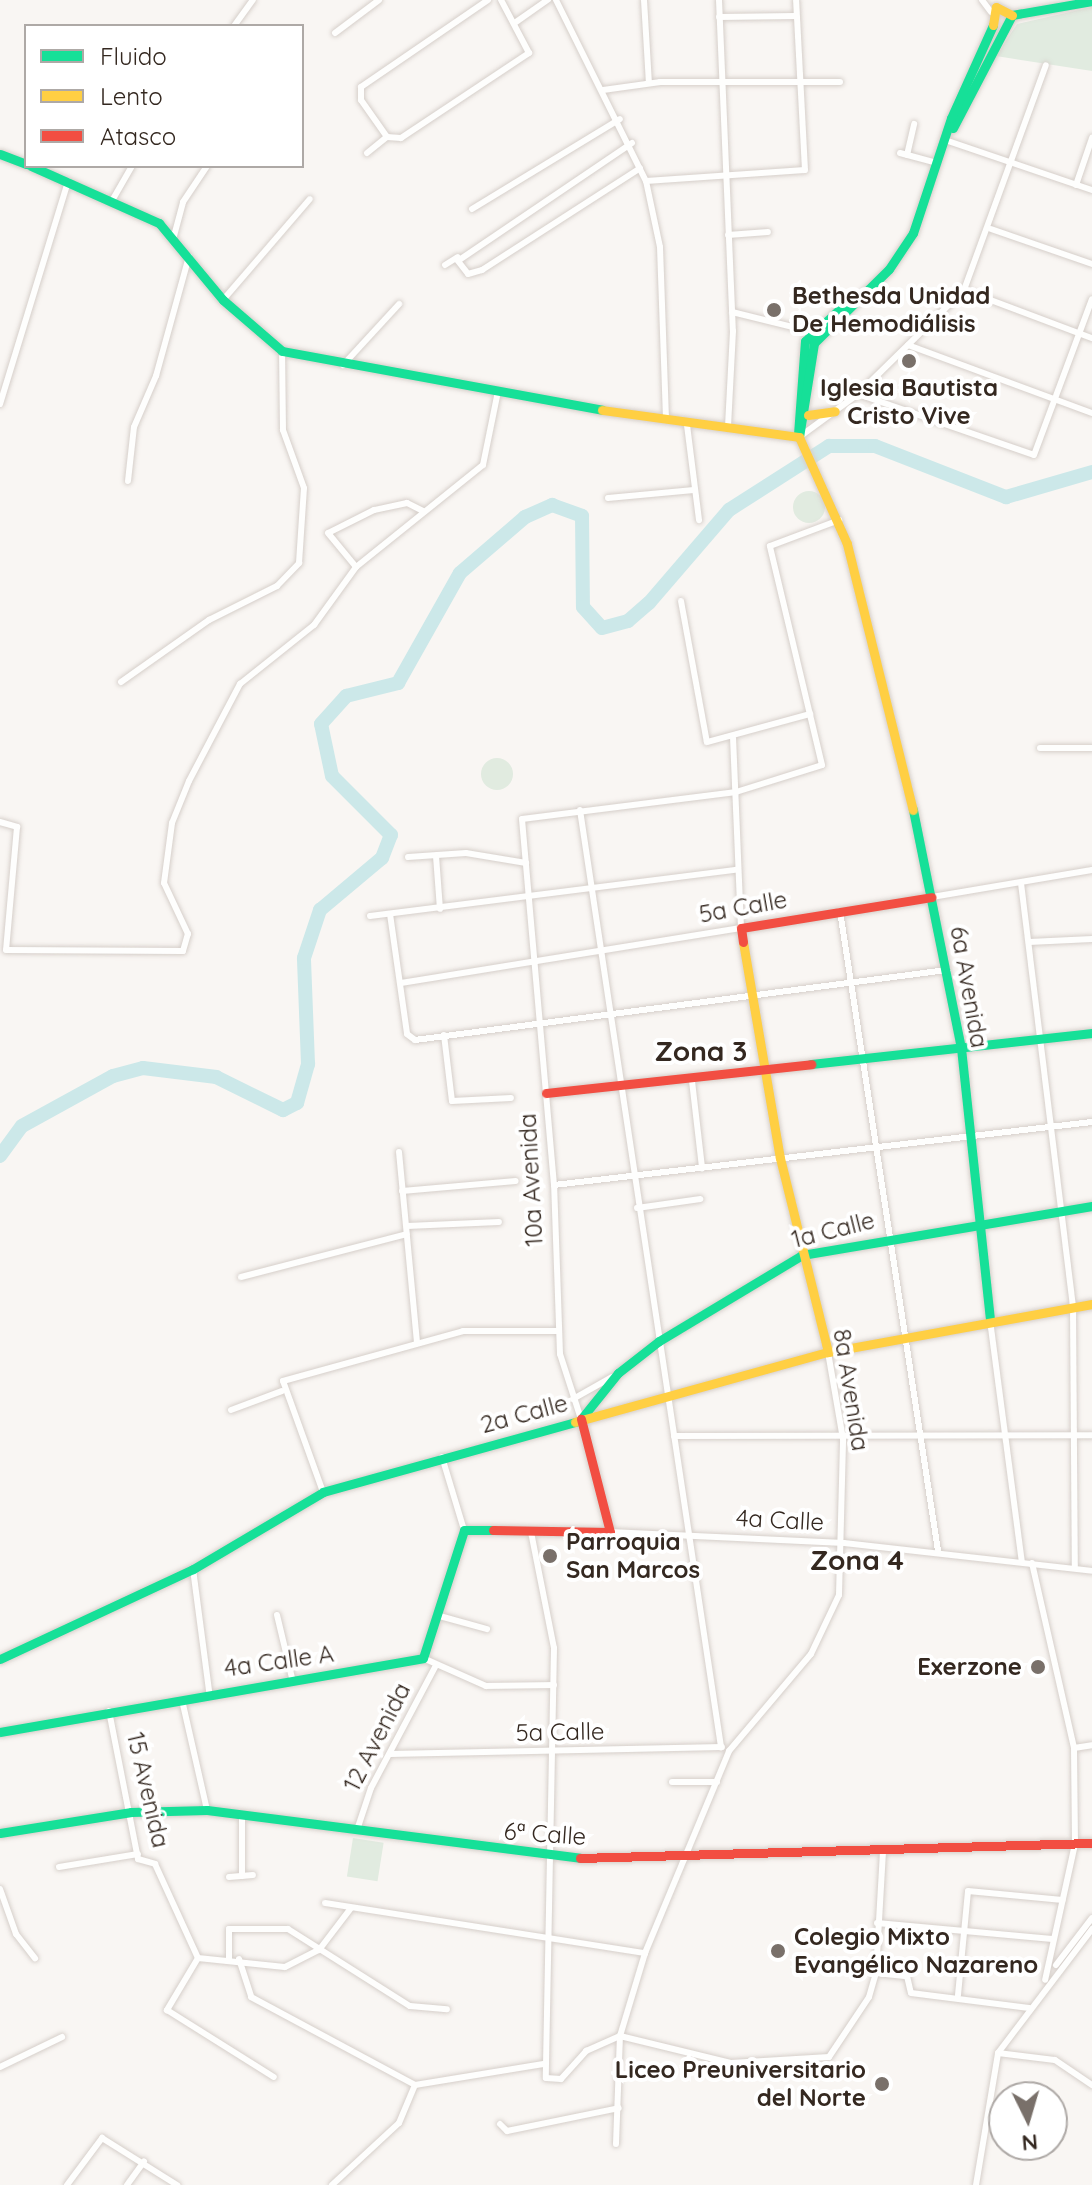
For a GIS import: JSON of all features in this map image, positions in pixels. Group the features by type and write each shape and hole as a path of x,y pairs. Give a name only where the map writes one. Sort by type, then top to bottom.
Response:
{"main road":[{"path":"802,441 815,331 903,252 993,25 995,6 1012,15 1092,1"},
{"path":"953,128 1012,15"},
{"path":"993,25 1005,27"},
{"path":"0,154 24,163"},
{"path":"36,168 113,199 174,236 223,300 282,351 497,396 666,423 728,426 802,441"},
{"path":"802,441 808,415 815,331"},
{"path":"808,415 835,411"},
{"name":"6a Avenida","path":"802,441 839,520 932,897 961,1048 977,1221 990,1320"},
{"name":"5a Calle","path":"741,928 932,897"},
{"name":"8a Avenida","path":"741,928 780,1158 828,1352"},
{"path":"546,1093 692,1081 1092,1033"},
{"name":"1a Calle","path":"618,1373 659,1341 802,1255 977,1221 1092,1206"},
{"name":"2a Calle","path":"0,1659 193,1569 323,1492 828,1352 990,1320 1092,1304"},
{"path":"581,1419 618,1373"},
{"name":"10a Avenida","path":"581,1419 610,1532"},
{"name":"4a Calle","path":"464,1530 610,1532"},
{"name":"12 Avenida","path":"423,1658 464,1530"},
{"name":"4a Calle A","path":"3,1732 209,1691 293,1682 423,1658"},
{"name":"6ª Calle","path":"0,1833 131,1812 207,1810 548,1859 883,1852 1092,1843"}],"street":[{"path":"235,24 253,0"},
{"path":"335,33 379,0"},
{"path":"387,137 361,100 361,87 488,0"},
{"path":"367,153 387,137 401,138 525,57 529,47 501,0"},
{"path":"516,22 548,0"},
{"path":"556,0 632,143 646,181 660,247 666,423"},
{"path":"644,0 649,83"},
{"path":"719,0 732,312 728,426"},
{"path":"646,181 805,170 796,0"},
{"path":"982,0 995,6"},
{"path":"719,17 796,16"},
{"path":"802,441 858,394 964,290 991,229 1046,65"},
{"path":"603,90 649,83 799,87 840,82"},
{"path":"472,209 620,119"},
{"path":"914,124 903,154 940,164"},
{"path":"1076,185 1092,138"},
{"path":"948,141 1092,190"},
{"path":"445,265 632,143"},
{"path":"113,199 131,168"},
{"path":"174,236 183,202 206,168"},
{"path":"458,257 468,274 482,270 640,168"},
{"path":"0,404 68,181"},
{"path":"223,300 310,199"},
{"path":"991,229 1092,264"},
{"path":"728,235 768,232"},
{"path":"128,481 134,427 156,376 189,256"},
{"path":"964,290 1092,338"},
{"path":"858,394 1030,456 1038,452 1092,299"},
{"path":"343,365 399,304"},
{"path":"732,312 815,331"},
{"path":"908,345 1092,413"},
{"path":"121,682 209,620 277,586 299,563 304,488 281,420 282,351"},
{"path":"0,822 17,827 6,950 183,951 188,934 164,883 164,865 189,781 240,684 314,625 356,567 483,465 497,396"},
{"path":"687,425 699,520"},
{"path":"608,498 694,490"},
{"path":"356,567 329,527 402,504 423,511"},
{"path":"721,1747 632,1177 580,810 736,792 822,765 771,543 839,520"},
{"path":"681,601 707,742 733,738 810,714"},
{"name":"8a Avenida","path":"733,738 735,870 741,928"},
{"path":"1040,748 1092,748"},
{"name":"10a Avenida","path":"580,810 522,819 554,1185 558,1331 573,1399 581,1419"},
{"path":"436,856 440,909"},
{"path":"408,857 436,856 526,863"},
{"path":"370,916 528,900 735,870"},
{"name":"5a Calle","path":"932,897 1092,870"},
{"path":"1021,883 1037,1039 1073,1307 1077,1435 1075,1568"},
{"path":"840,911 889,1236 924,1437 938,1551"},
{"path":"390,914 407,1034 415,1040 609,1019 947,970"},
{"name":"5a Calle","path":"401,983 741,928"},
{"path":"1029,942 1092,939"},
{"path":"444,1035 452,1101 511,1098"},
{"path":"692,1081 702,1168"},
{"path":"554,1185 1092,1122"},
{"path":"399,1152 417,1343"},
{"path":"402,1191 516,1181"},
{"path":"637,1208 700,1199"},
{"path":"241,1277 407,1230 499,1222"},
{"name":"6a Avenida","path":"990,1320 1022,1562"},
{"path":"323,1492 282,1391 283,1381 463,1331 558,1331"},
{"name":"8a Avenida","path":"616,2144 620,2036 645,1953 729,1751 826,1628 839,1595 844,1543 843,1439 828,1352"},
{"name":"1a Calle","path":"573,1399 618,1373"},
{"path":"231,1410 282,1391"},
{"path":"674,1436 843,1439 1092,1435"},
{"path":"442,1457 464,1530"},
{"path":"531,1532 550,1614 554,1685 543,2068 555,2081 586,2051 620,2036 731,2063 829,2057 869,1997 876,1973 883,1852"},
{"name":"4a Calle","path":"610,1532 844,1543 938,1551 1092,1571"},
{"path":"1032,1563 1074,1748 1075,1844 1045,1980"},
{"path":"193,1569 209,1691"},
{"path":"277,1615 293,1682"},
{"path":"436,1615 487,1629"},
{"path":"423,1658 486,1686 554,1685"},
{"name":"12 Avenida","path":"357,1830 390,1754 436,1665"},
{"path":"181,1697 207,1810"},
{"name":"15 Avenida","path":"109,1710 138,1854 155,1864 198,1958"},
{"path":"1074,1748 1092,1745"},
{"name":"5a Calle","path":"390,1754 554,1753 721,1747 729,1751"},
{"path":"672,1782 717,1782"},
{"path":"242,1814 242,1876"},
{"path":"59,1867 138,1854"},
{"path":"229,1877 253,1875"},
{"path":"0,1889 16,1934 35,1958"},
{"path":"958,1995 967,1892 1063,1900"},
{"path":"325,1903 547,1934 645,1953"},
{"path":"274,2077 170,2013 166,2005 198,1958 239,1959 285,1967 319,1950 351,1908"},
{"path":"976,2185 998,2053 1045,1980 1092,1918"},
{"path":"877,1923 1052,1939"},
{"path":"229,1958 232,1928 288,1929 410,2006 447,2009"},
{"path":"1037,1995 1092,1929"},
{"path":"239,1959 251,1997 415,2085 543,2068"},
{"path":"876,1973 909,1979 911,1993 958,1995 1029,2008"},
{"path":"0,2067 62,2037"},
{"path":"998,2053 1055,2060 1092,2085"},
{"path":"332,2185 399,2123 415,2085"},
{"path":"500,2124 507,2131 619,2108"},
{"path":"67,2185 102,2138 177,2185"},
{"path":"127,2185 144,2162"}],"shaded area":[{"path":"1092,7 1092,71 996,56 1017,24"},
{"path":"809,491 820,496 825,507 820,518 809,523 798,518 793,507 798,496"},
{"path":"497,758 508,763 513,774 508,785 497,790 486,785 481,774 486,763"},
{"path":"353,1838 384,1843 378,1881 347,1877"}],"waterway":[{"path":"0,1156 22,1126 113,1076 143,1068 216,1077 283,1110 297,1103 308,1064 304,958 320,910 382,858 391,835 332,776 321,724 346,696 398,683 460,573 525,517 552,505 582,516 583,607 602,628 628,621 649,603 729,510 829,446 875,446 1006,497 1092,472"}],"traffic: fast":[{"path":"1012,15 1092,1"},
{"path":"953,128 1012,15"},
{"path":"799,437 814,343 889,269 913,233 951,118 993,25"},
{"path":"0,154 24,163"},
{"path":"35,168 159,223 223,300 282,351 602,410"},
{"path":"798,434 805,341 842,307"},
{"path":"913,810 961,1048 990,1320"},
{"path":"811,1064 1092,1033"},
{"path":"581,1419 618,1373 659,1341 802,1255 1092,1206"},
{"path":"0,1659 193,1569 323,1492 575,1422"},
{"path":"0,1732 423,1658 464,1530 493,1530"},
{"path":"0,1833 131,1812 207,1810 580,1858"}],"traffic: slow":[{"path":"993,25 996,7 1012,15"},
{"path":"602,410 799,437 847,544 913,810"},
{"path":"808,415 835,411"},
{"path":"743,942 780,1158 828,1352"},
{"path":"575,1422 828,1352 1092,1304"}],"traffic: jam":[{"path":"743,942 741,928 932,897"},
{"path":"546,1093 811,1064"},
{"path":"493,1530 610,1532 581,1419"},
{"path":"580,1858 1092,1843"}],"place":[{"name":"Bethesda Unidad De Hemodiálisis","path":"774,310"},
{"name":"Iglesia Bautista Cristo Vive","path":"909,361"},
{"name":"Parroquia San Marcos","path":"550,1556"},
{"name":"Exerzone","path":"1038,1667"},
{"name":"Colegio Mixto Evangélico Nazareno","path":"778,1951"},
{"name":"Liceo Preuniversitario del Norte","path":"882,2084"}],"district":[{"name":"Zona 3","path":"701,1051"},
{"name":"Zona 4","path":"857,1560"}]}
